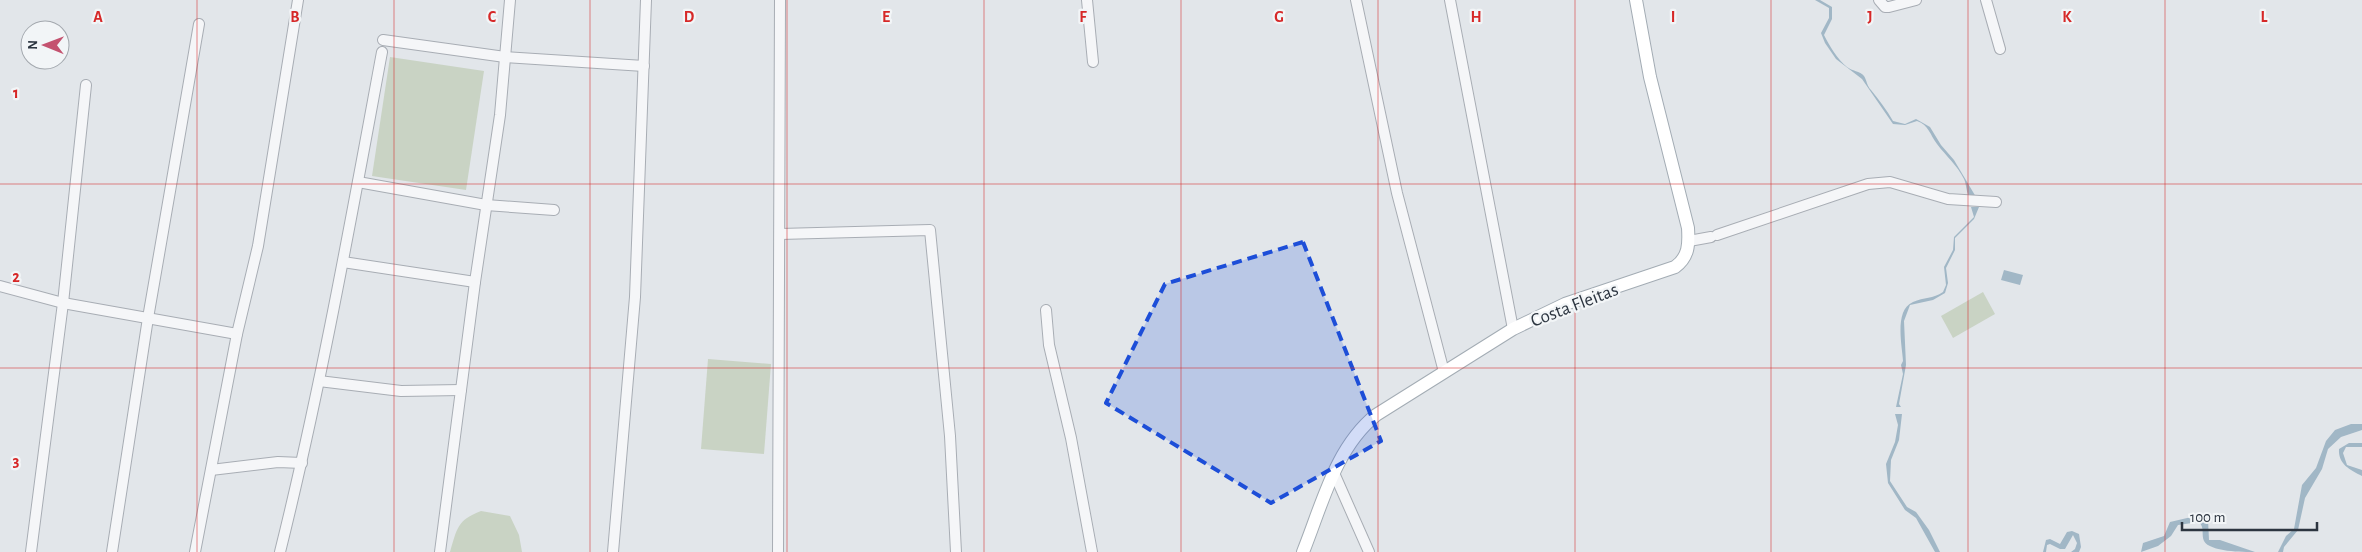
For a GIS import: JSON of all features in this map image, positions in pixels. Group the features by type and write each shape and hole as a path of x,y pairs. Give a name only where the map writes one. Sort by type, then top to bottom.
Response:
{"main road":[{"path":"1636,0 1650,77 1688,228 1689,242"},
{"name":"Costa Fleitas","path":"1303,552 1334,473 1345,450 1361,427 1376,415 1513,329 1565,304 1675,267 1683,259 1689,242"}],"street":[{"path":"195,552 237,334 258,246 298,0"},
{"path":"440,552 475,282 500,115 510,0"},
{"path":"613,552 635,297 646,0"},
{"path":"778,552 780,0"},
{"path":"1087,0 1094,62"},
{"path":"1356,0 1397,193 1444,372"},
{"path":"1450,0 1513,329"},
{"path":"1879,0 1885,7 1916,0"},
{"path":"1986,0 2000,49"},
{"path":"112,552 148,318 199,24"},
{"path":"383,40 505,57 644,66"},
{"path":"280,552 302,463 319,381 382,52"},
{"path":"31,552 63,303 86,85"},
{"path":"358,182 486,205 554,210"},
{"path":"1689,242 1714,236 1868,184 1890,182 1948,199 1996,202"},
{"path":"780,234 930,230 950,436 956,552"},
{"path":"343,262 475,282"},
{"path":"0,286 63,303 237,334"},
{"path":"1046,310 1049,345 1071,438 1092,552"},
{"path":"319,381 401,391 461,390"},
{"path":"211,470 278,462 302,463"},
{"path":"1334,473 1369,552"}],"highlighted area":[{"path":"1303,242 1381,441 1271,503 1106,403 1165,284"}],"green space":[{"path":"390,57 484,71 466,190 372,176"},
{"path":"1983,292 1995,314 1953,338 1941,316"},
{"path":"708,359 771,364 764,454 701,449"},
{"path":"481,511 510,516 519,535 522,552 450,552 454,537 462,522"}],"water":[{"path":"1815,0 1820,0 1832,7 1832,19 1824,35 1840,60 1849,68 1864,76 1893,121 1905,124 1916,119 1930,127 1941,145 1954,160 1976,197 1970,198 1961,174 1924,125 1917,121 1905,125 1893,124 1862,79 1836,59 1825,43 1821,33 1829,18 1829,8"},
{"path":"1971,207 1979,207 1974,219 1955,238 1955,250 1946,268 1948,283 1945,293 1933,300 1910,305 1904,321 1906,365 1899,404 1901,407 1896,407 1903,374 1900,328 1903,312 1907,306 1913,302 1936,296 1943,292 1946,285 1944,267 1953,250 1954,237 1974,217"},
{"path":"2004,270 2023,275 2020,285 2001,280"},
{"path":"1895,414 1902,414 1899,440 1891,460 1890,481 1907,507 1916,512 1929,530 1940,552 1935,552 1916,518 1905,510 1888,483 1886,464 1895,442 1898,425"},
{"path":"2351,424 2362,424 2362,430 2341,437 2328,449 2322,469 2305,498 2298,530 2284,547 2283,552 2278,552 2286,536 2294,529 2302,485 2316,468 2326,441 2335,430"},
{"path":"2349,443 2362,443 2362,447 2346,447 2343,453 2347,465 2362,470 2362,476 2349,469 2340,459 2339,449"},
{"path":"2200,515 2208,519 2209,540 2220,540 2255,552 2227,551 2207,545 2204,541 2202,527 2199,522 2178,525 2171,536 2158,546 2141,552 2143,543 2164,536 2170,522"},
{"path":"2072,531 2079,534 2081,547 2079,552 2071,552 2075,549 2077,543 2073,535 2065,549 2060,549 2050,544 2047,545 2046,552 2043,552 2046,540 2050,539 2060,544 2067,532"}]}
